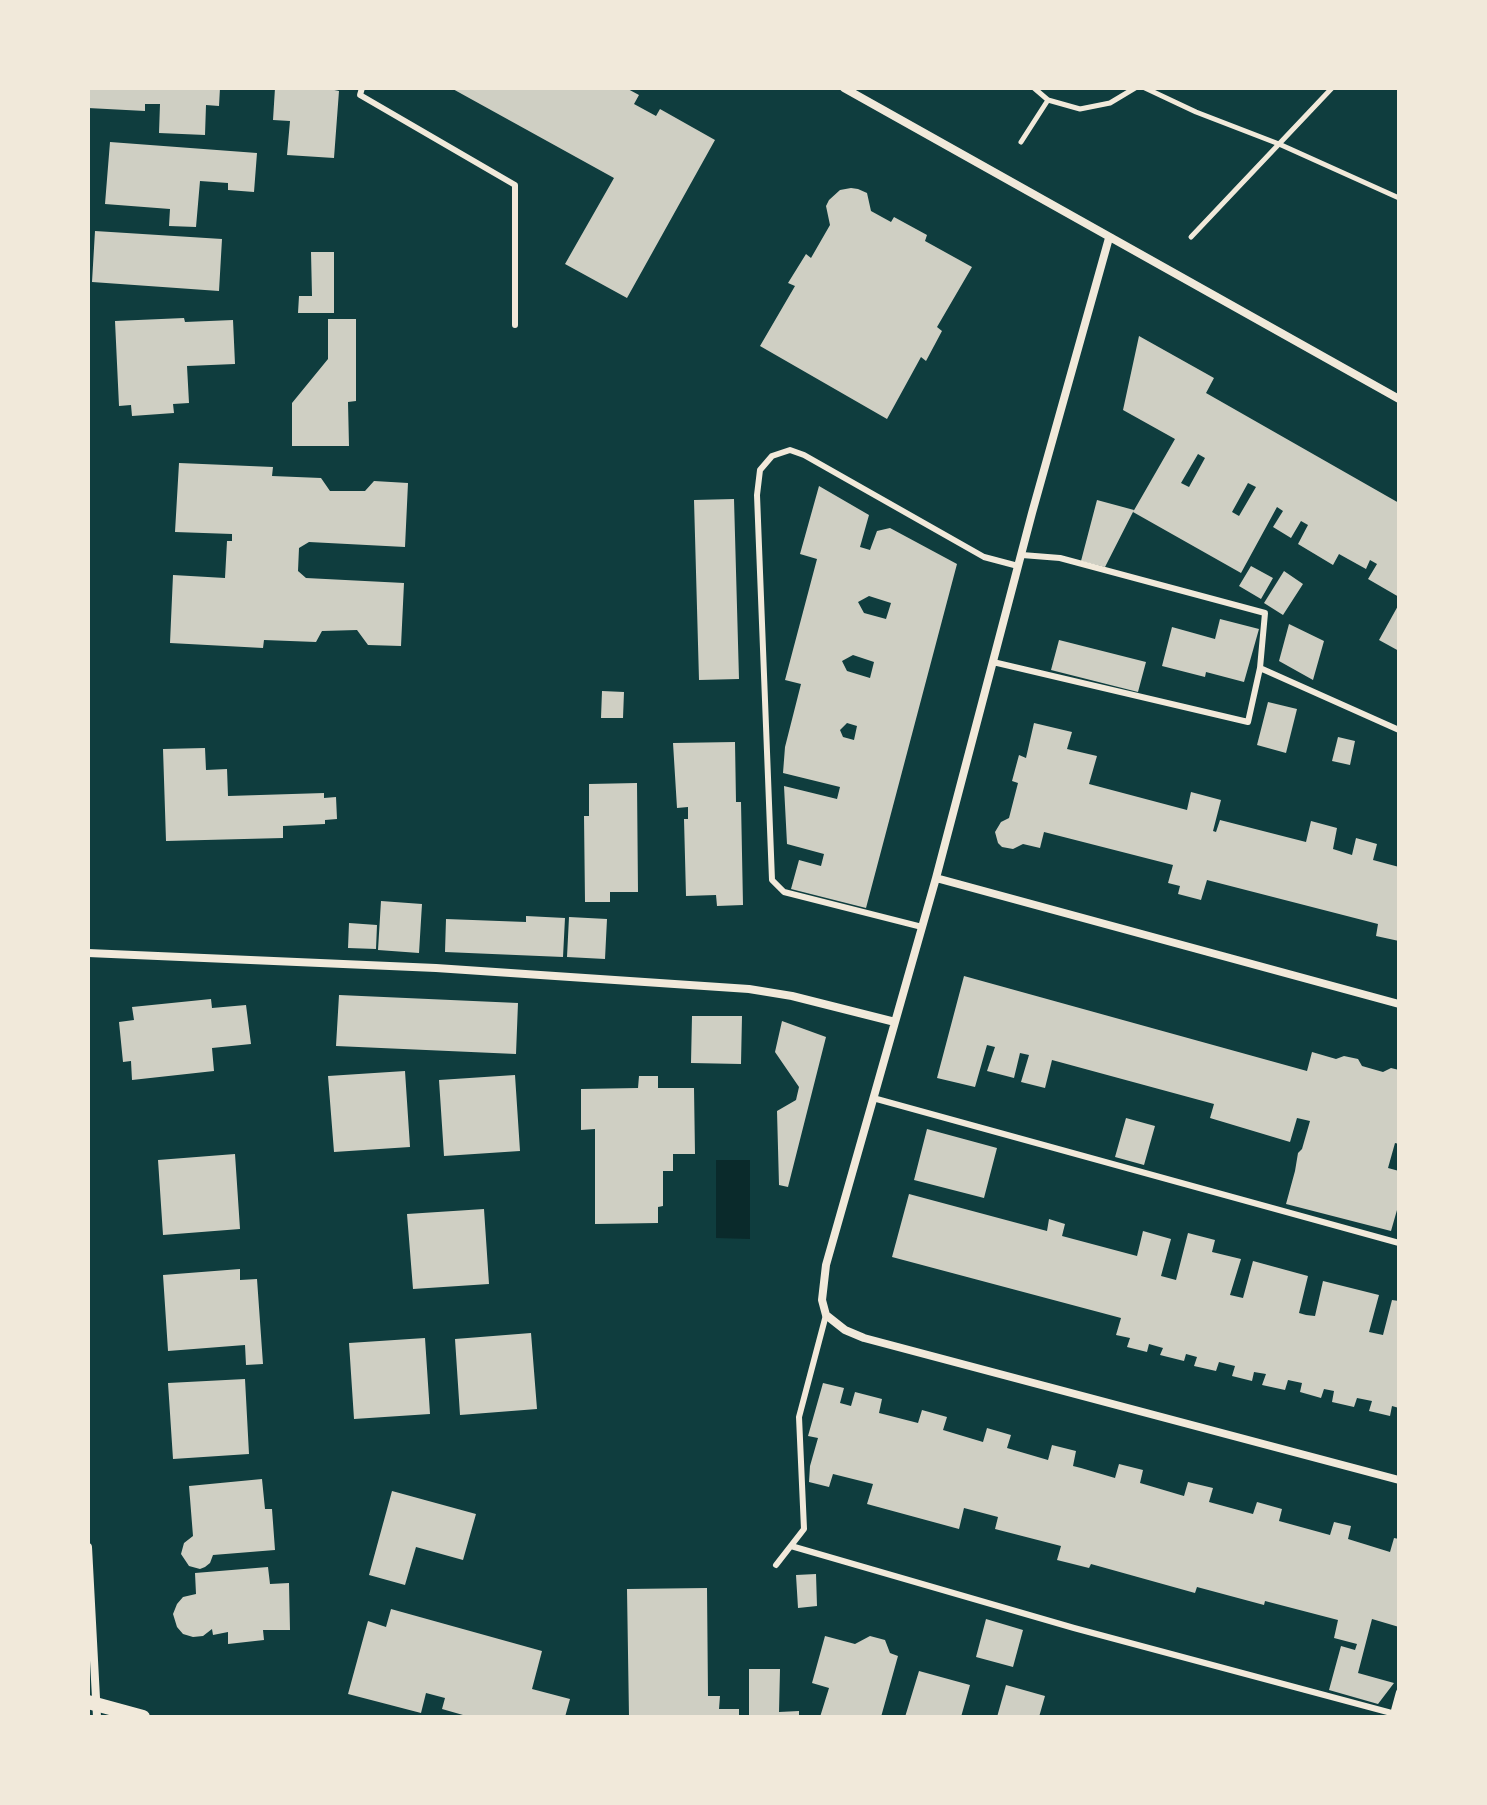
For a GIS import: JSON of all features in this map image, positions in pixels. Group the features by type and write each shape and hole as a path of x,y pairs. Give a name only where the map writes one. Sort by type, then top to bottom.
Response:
{"street":[{"path":"844,88 1399,399"},
{"path":"1109,238 936,878 826,1265 822,1300 826,1315 845,1330 864,1338 1399,1480"},
{"path":"936,878 1399,1004"},
{"path":"88,953 436,968 749,989 806,999 895,1022"},
{"path":"88,1547 94,1708 143,1717"}],"lane":[{"path":"362,88 360,95 515,185 515,325"},
{"path":"922,927 784,892 772,880 758,510 760,470 772,456 790,450 804,455 984,557 1018,566"},
{"path":"993,662 1248,722 1260,668 1265,613 1060,558 1022,555"},
{"path":"1260,668 1399,730"},
{"path":"873,1098 1399,1243"},
{"path":"776,1565 804,1529 799,1417 826,1315"},
{"path":"791,1546 1074,1628 1396,1715 1399,1692"}],"path":[{"path":"1034,88 1048,100 1080,109 1110,103 1135,88"},
{"path":"1145,88 1399,198"},
{"path":"1191,237 1332,88"},
{"path":"1021,142 1048,100"}],"water":[{"path":"716,1160 750,1160 750,1239 716,1238"}],"building":[{"path":"88,88 220,88 219,106 206,105 205,135 159,133 160,104 145,104 145,111 88,108"},
{"path":"275,88 339,91 334,158 287,155 290,121 273,120"},
{"path":"451,88 626,88 639,95 634,104 656,116 660,109 715,140 627,298 565,264 614,178"},
{"path":"110,142 257,153 254,192 228,190 228,183 200,181 196,227 169,226 170,209 105,204"},
{"path":"851,188 867,193 871,211 891,222 894,217 927,235 925,241 972,267 937,327 942,331 926,361 921,357 887,419 760,346 795,286 788,283 806,254 811,258 830,225 826,206 829,200 840,190"},
{"path":"95,231 222,239 219,291 92,282"},
{"path":"311,252 334,252 334,313 298,313 299,296 312,296"},
{"path":"184,318 185,322 233,320 235,364 187,366 189,403 173,404 174,413 132,416 131,405 119,406 115,321"},
{"path":"328,319 356,319 356,401 348,402 349,446 292,446 292,403 328,359"},
{"path":"1139,336 1214,378 1206,393 1399,503 1399,597 1368,579 1377,564 1370,560 1366,569 1339,554 1333,565 1298,544 1308,525 1301,521 1291,538 1273,527 1283,511 1277,507 1241,573 1133,512 1175,439 1123,410","holes":["1198,454 1205,458 1189,487 1181,483","1248,483 1256,487 1239,516 1232,512"]},
{"path":"179,463 273,467 272,476 321,478 330,491 365,491 374,481 408,483 405,547 309,542 299,548 298,571 306,578 404,583 401,646 368,645 357,630 322,631 316,642 264,640 263,648 170,643 173,575 225,578 227,541 232,541 232,534 175,532"},
{"path":"819,486 869,515 860,547 870,550 877,531 890,528 957,564 866,908 791,889 799,860 821,866 824,854 787,844 784,786 837,799 840,787 783,773 785,747 801,684 785,680 817,559 800,554","holes":["869,596 891,603 886,619 864,613 858,602","853,655 874,662 870,678 847,671 842,661","847,723 857,726 854,740 843,737 840,730"]},
{"path":"734,499 739,679 699,680 694,500"},
{"path":"1097,500 1134,510 1105,567 1081,561"},
{"path":"1251,566 1273,578 1261,599 1239,586"},
{"path":"1284,571 1303,584 1283,615 1264,603"},
{"path":"1399,604 1399,651 1379,640"},
{"path":"1220,619 1259,629 1244,682 1206,672 1205,677 1162,666 1172,627 1215,639"},
{"path":"1289,624 1324,641 1313,680 1279,661"},
{"path":"1059,640 1146,662 1138,692 1051,670"},
{"path":"602,691 624,692 623,718 601,718"},
{"path":"1268,702 1297,709 1286,753 1257,745"},
{"path":"1034,723 1072,732 1067,749 1097,756 1089,784 1187,810 1191,792 1221,800 1213,831 1216,832 1220,820 1306,842 1311,821 1337,828 1333,849 1352,855 1356,838 1377,844 1373,860 1399,867 1399,941 1376,936 1378,924 1207,880 1201,900 1178,894 1180,886 1168,883 1173,865 1044,832 1040,848 1023,844 1013,849 1002,847 995,832 1001,822 1009,818 1018,783 1012,781 1019,755 1026,758"},
{"path":"1338,737 1355,741 1350,765 1332,761"},
{"path":"735,742 736,802 741,802 743,905 717,906 716,895 686,896 684,819 688,819 688,807 677,808 673,743"},
{"path":"205,748 206,770 227,769 228,796 324,793 324,798 336,797 337,819 325,820 325,824 283,826 283,838 166,841 163,749"},
{"path":"637,783 638,892 610,892 610,902 585,902 584,816 589,816 589,784"},
{"path":"381,901 422,904 419,953 378,950"},
{"path":"526,916 565,918 563,957 445,952 446,919 526,922"},
{"path":"569,917 607,919 605,959 567,957"},
{"path":"349,923 377,925 376,949 348,948"},
{"path":"964,976 1307,1071 1312,1052 1336,1059 1344,1056 1358,1059 1362,1066 1383,1072 1391,1068 1399,1070 1399,1144 1395,1143 1388,1168 1399,1171 1399,1203 1391,1231 1286,1204 1298,1153 1310,1121 1297,1118 1290,1142 1210,1118 1214,1104 1052,1060 1045,1088 1021,1082 1029,1055 1020,1053 1014,1078 987,1071 995,1047 987,1045 975,1087 937,1078"},
{"path":"339,995 518,1003 516,1054 336,1046"},
{"path":"211,999 212,1008 246,1005 251,1044 212,1048 214,1071 132,1080 131,1061 123,1062 119,1022 134,1020 132,1007"},
{"path":"692,1016 742,1016 741,1064 691,1063"},
{"path":"782,1021 826,1037 788,1187 779,1185 777,1111 796,1100 799,1087 775,1052"},
{"path":"405,1071 410,1147 334,1152 328,1076"},
{"path":"515,1075 520,1151 444,1156 439,1080"},
{"path":"639,1076 658,1076 658,1088 694,1088 695,1154 673,1154 673,1171 663,1171 663,1206 658,1207 658,1223 595,1224 595,1129 581,1130 581,1089 638,1088"},
{"path":"1126,1118 1155,1126 1144,1165 1115,1157"},
{"path":"927,1129 997,1148 984,1198 914,1180"},
{"path":"235,1154 240,1229 163,1235 158,1160"},
{"path":"909,1194 1047,1231 1049,1219 1065,1224 1062,1236 1137,1256 1143,1231 1171,1239 1161,1276 1176,1280 1188,1233 1215,1240 1212,1252 1241,1259 1230,1295 1243,1298 1253,1261 1308,1276 1299,1313 1306,1315 1315,1316 1323,1281 1379,1295 1369,1332 1383,1335 1392,1300 1399,1301 1399,1408 1392,1406 1390,1416 1369,1411 1372,1401 1357,1398 1354,1407 1332,1402 1334,1391 1324,1389 1321,1398 1300,1392 1302,1383 1288,1380 1285,1390 1262,1385 1266,1374 1254,1372 1252,1381 1232,1376 1235,1366 1219,1362 1216,1371 1194,1366 1197,1357 1186,1354 1184,1361 1160,1355 1163,1348 1149,1344 1147,1352 1127,1347 1130,1338 1116,1335 1121,1318 892,1257"},
{"path":"484,1209 489,1284 413,1289 407,1214"},
{"path":"240,1269 240,1280 257,1279 263,1364 246,1365 245,1345 168,1351 163,1275"},
{"path":"531,1333 537,1409 460,1415 455,1339"},
{"path":"425,1338 430,1414 354,1419 349,1343"},
{"path":"245,1379 249,1454 173,1459 168,1383"},
{"path":"823,1383 844,1388 840,1403 851,1406 855,1392 882,1399 879,1413 918,1423 922,1410 947,1417 943,1430 983,1442 987,1428 1011,1435 1007,1448 1048,1460 1052,1445 1076,1451 1073,1466 1115,1478 1119,1464 1143,1470 1140,1483 1184,1496 1188,1482 1213,1488 1209,1502 1253,1514 1257,1502 1282,1509 1279,1521 1330,1535 1334,1522 1351,1526 1348,1539 1390,1552 1394,1538 1399,1539 1399,1627 1372,1619 1358,1673 1394,1683 1378,1704 1329,1690 1341,1646 1355,1650 1357,1644 1334,1638 1338,1620 1197,1587 1195,1593 1091,1564 1089,1568 1057,1560 1061,1546 995,1529 998,1517 964,1508 959,1529 867,1504 873,1484 833,1474 829,1487 809,1482 818,1438 808,1436"},
{"path":"262,1479 265,1509 272,1509 275,1550 213,1555 205,1567 189,1566 181,1554 184,1543 193,1536 189,1486"},
{"path":"392,1491 476,1514 463,1560 416,1547 405,1585 369,1575"},
{"path":"268,1567 270,1584 289,1583 290,1630 263,1630 264,1640 228,1644 228,1632 213,1635 212,1629 203,1636 193,1637 183,1634 177,1627 173,1614 183,1597 196,1594 195,1573"},
{"path":"816,1574 817,1606 798,1608 796,1575"},
{"path":"707,1588 708,1696 720,1696 719,1709 739,1709 739,1717 629,1717 627,1589"},
{"path":"391,1609 542,1651 532,1689 570,1699 565,1717 470,1717 442,1709 445,1698 426,1693 421,1713 348,1694 368,1621 386,1627"},
{"path":"986,1619 1023,1630 1013,1667 976,1657"},
{"path":"825,1636 855,1644 870,1636 885,1640 890,1653 898,1656 881,1717 820,1717 829,1688 812,1683"},
{"path":"749,1669 780,1669 779,1712 799,1711 799,1717 749,1717"},
{"path":"919,1671 970,1685 961,1717 905,1717"},
{"path":"1006,1685 1045,1696 1039,1717 997,1717"}]}
